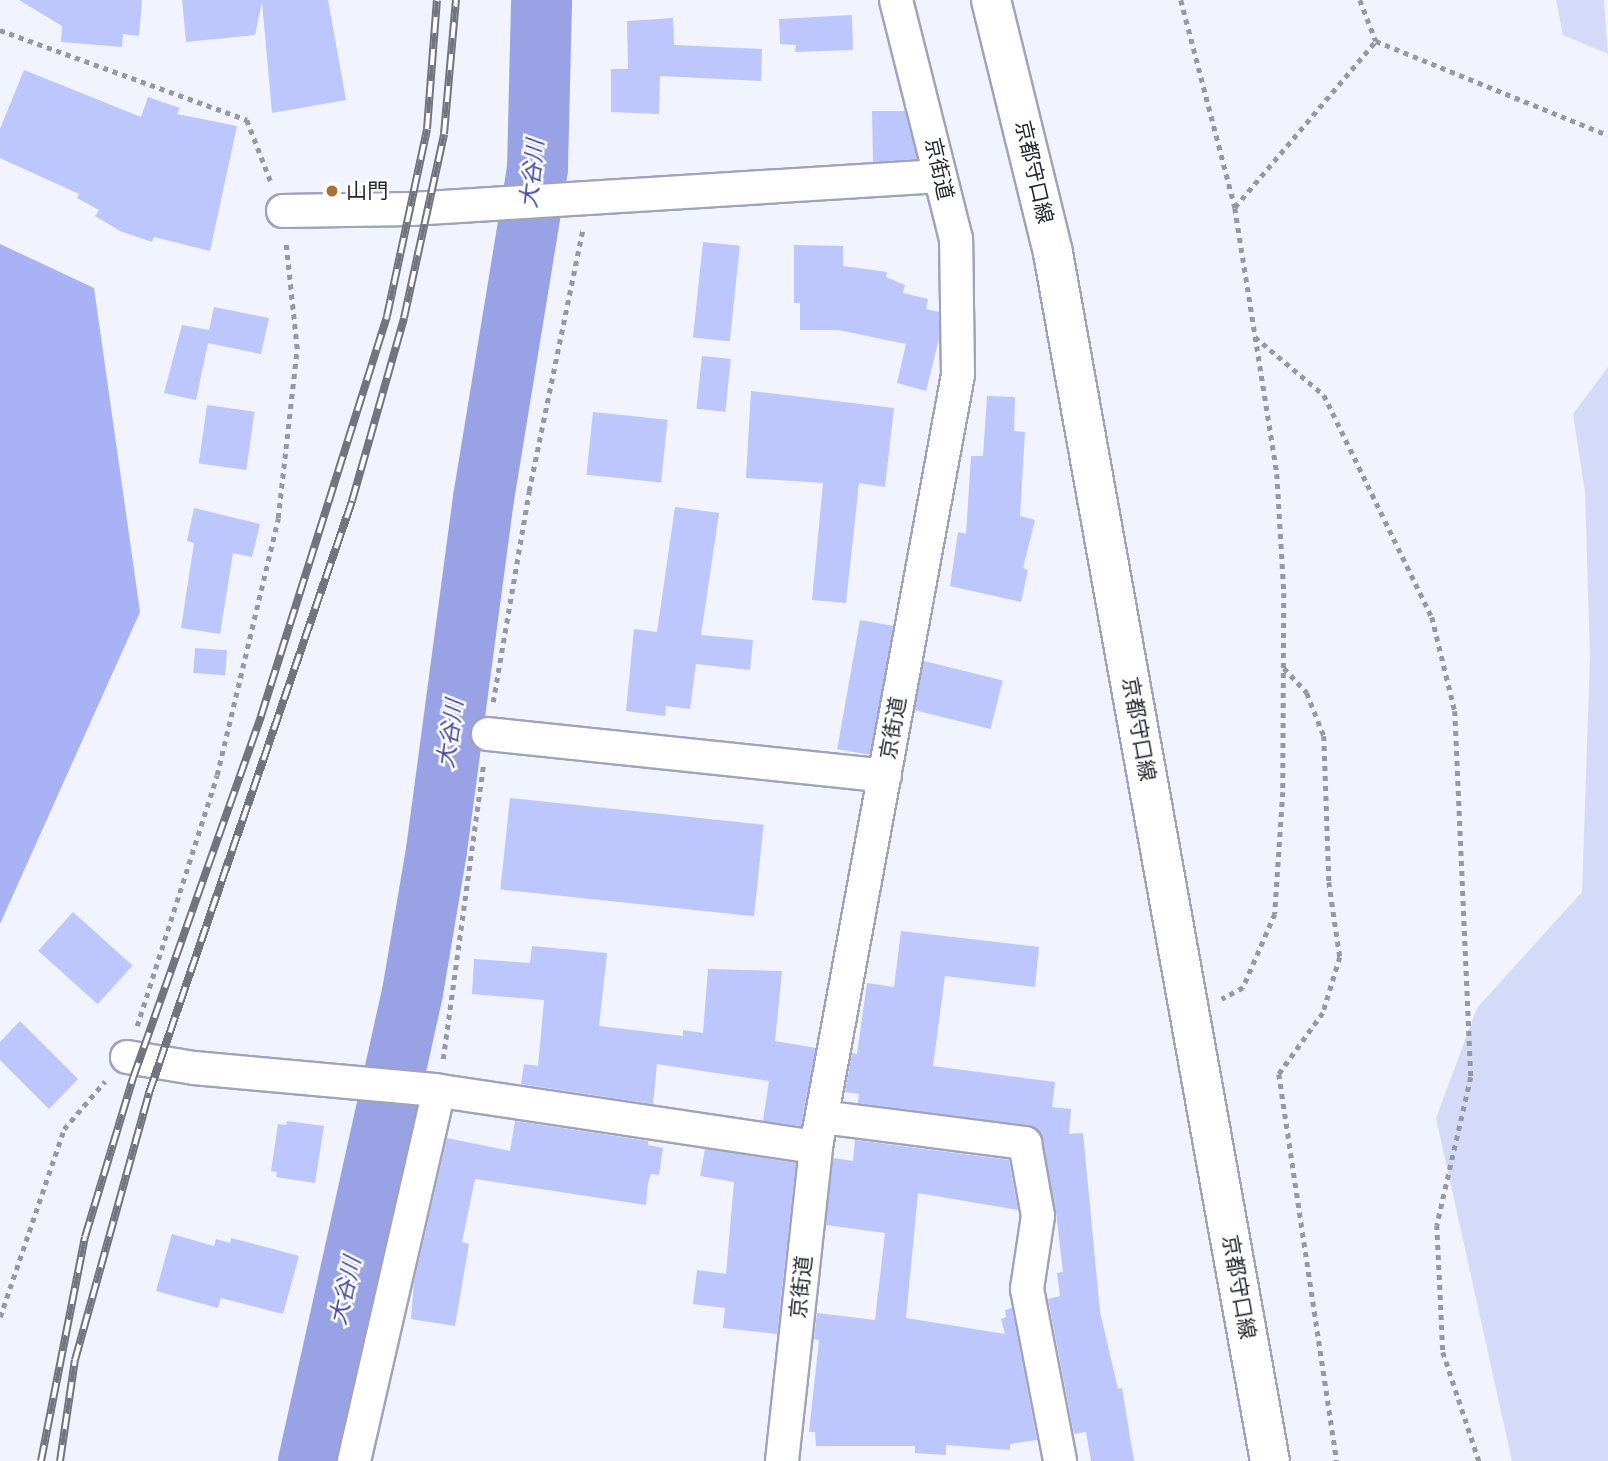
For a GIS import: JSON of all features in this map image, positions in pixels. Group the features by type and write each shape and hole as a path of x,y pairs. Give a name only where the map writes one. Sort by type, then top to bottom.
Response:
{"main road":[{"name":"京都守口線","path":"991,0 1053,253 1270,1461"}],"street":[{"name":"京街道","path":"782,1461 819,1132 958,375 956,239 898,0"},
{"path":"283,211 411,209 940,176"},
{"path":"488,734 884,776"},
{"path":"127,1057 194,1068 819,1132 1025,1143 1038,1216 1027,1289 1060,1461"},
{"path":"354,1461 437,1091"}],"path":[{"path":"1181,0 1235,208 1277,474 1284,667 1283,792 1275,914 1243,988 1190,1016"},
{"path":"1360,0 1376,41 1608,135"},
{"path":"0,30 247,120 283,211 297,349 278,518 217,775 127,1057 64,1129 0,1317"},
{"path":"1235,208 1376,41"},
{"path":"437,1091 488,734 529,491 587,198"},
{"path":"1255,337 1324,395 1432,617 1455,711 1471,1077 1437,1225 1443,1352 1479,1461"},
{"path":"1284,667 1307,693 1324,736 1329,882 1340,957 1323,1013 1279,1074 1337,1461"}],"shaded area":[{"path":"1556,0 1604,0 1608,54 1563,35"},
{"path":"0,244 94,288 140,612 0,924"},
{"path":"1608,367 1608,1461 1512,1461 1436,1118 1477,1008 1582,892 1590,657 1585,492 1573,414"}],"building":[{"path":"19,0 142,0 139,36 123,34 122,47 61,42 62,26"},
{"path":"182,0 328,0 346,100 272,113 262,2 255,35 186,42"},
{"path":"852,15 853,50 795,52 796,45 780,44 779,19"},
{"path":"673,18 674,45 762,49 761,81 660,76 659,114 611,112 611,69 628,69 627,21"},
{"path":"24,70 141,117 148,97 180,108 177,114 237,126 210,251 154,237 152,242 120,231 95,216 99,210 77,198 79,194 0,158 0,129"},
{"path":"872,111 905,111 917,159 873,162"},
{"path":"703,242 740,246 730,341 693,337"},
{"path":"794,245 843,246 843,266 887,272 886,277 905,285 903,293 928,299 926,309 939,312 939,339 926,391 897,383 906,344 838,330 800,330 800,303 794,303"},
{"path":"214,307 269,318 261,354 208,343 196,400 164,393 182,325 209,330"},
{"path":"702,356 731,359 725,412 696,409"},
{"path":"751,391 894,408 885,487 859,483 846,603 812,600 823,483 746,478"},
{"path":"987,396 1015,397 1014,431 1025,432 1020,516 1035,520 1023,568 1028,570 1021,602 950,586 958,532 966,534 971,456 983,456"},
{"path":"207,405 255,412 246,470 199,463"},
{"path":"593,412 668,420 661,482 586,475"},
{"path":"675,507 719,513 701,635 753,640 750,670 696,664 690,709 666,706 665,716 626,711 634,629 657,632"},
{"path":"194,508 260,524 252,557 233,553 220,634 181,628 194,543 187,541"},
{"path":"860,620 893,626 871,755 837,749"},
{"path":"195,648 227,650 225,675 193,673"},
{"path":"924,661 1003,681 990,729 912,710"},
{"path":"510,798 764,825 754,916 500,889"},
{"path":"73,912 132,966 98,1004 38,951"},
{"path":"901,931 1039,947 1035,987 945,976 933,1066 1055,1082 1052,1107 1071,1109 1069,1134 1083,1133 1100,1312 1118,1389 1122,1388 1134,1461 1091,1461 1086,1432 1074,1434 1048,1299 1060,1296 1057,1273 1063,1272 1056,1213 1038,1130 1027,1125 858,1103 859,1094 845,1092 852,1053 857,1054 867,983 894,987"},
{"path":"532,946 607,953 599,1026 683,1036 683,1030 703,1033 708,969 782,971 775,1041 816,1048 801,1126 763,1121 769,1081 657,1064 653,1104 521,1084 524,1064 538,1066 544,1000 472,994 474,959 530,963"},
{"path":"20,1021 78,1079 49,1109 0,1060 0,1042"},
{"path":"287,1121 324,1126 315,1183 276,1177 277,1172 271,1171 278,1124 286,1125"},
{"path":"515,1121 648,1141 648,1145 663,1148 659,1175 651,1174 648,1183 646,1205 475,1179 462,1242 469,1244 455,1326 411,1319 414,1282 447,1138 510,1151"},
{"path":"855,1140 1009,1160 1018,1210 918,1193 906,1318 1005,1334 1001,1319 1006,1317 1005,1310 1012,1308 1037,1440 1010,1444 1010,1450 946,1445 946,1455 915,1453 915,1446 816,1446 815,1432 809,1432 819,1340 814,1339 817,1313 875,1320 885,1233 826,1225 833,1158 853,1161"},
{"path":"705,1149 796,1163 777,1334 723,1328 725,1308 693,1304 697,1270 726,1274 734,1182 700,1176"},
{"path":"172,1234 214,1246 216,1239 230,1243 231,1238 299,1256 283,1314 221,1298 218,1308 156,1291"}],"waterway":[{"name":"大谷川","path":"308,1461 412,992 436,850 483,498 537,167 541,0"}],"railway":[{"path":"41,1461 85,1237 133,1078 261,716 387,316 427,129 437,0"},
{"path":"60,1461 75,1360 149,1093 352,501 404,318 444,134 456,0"}],"place":[{"name":"山門","path":"332,191"}]}
